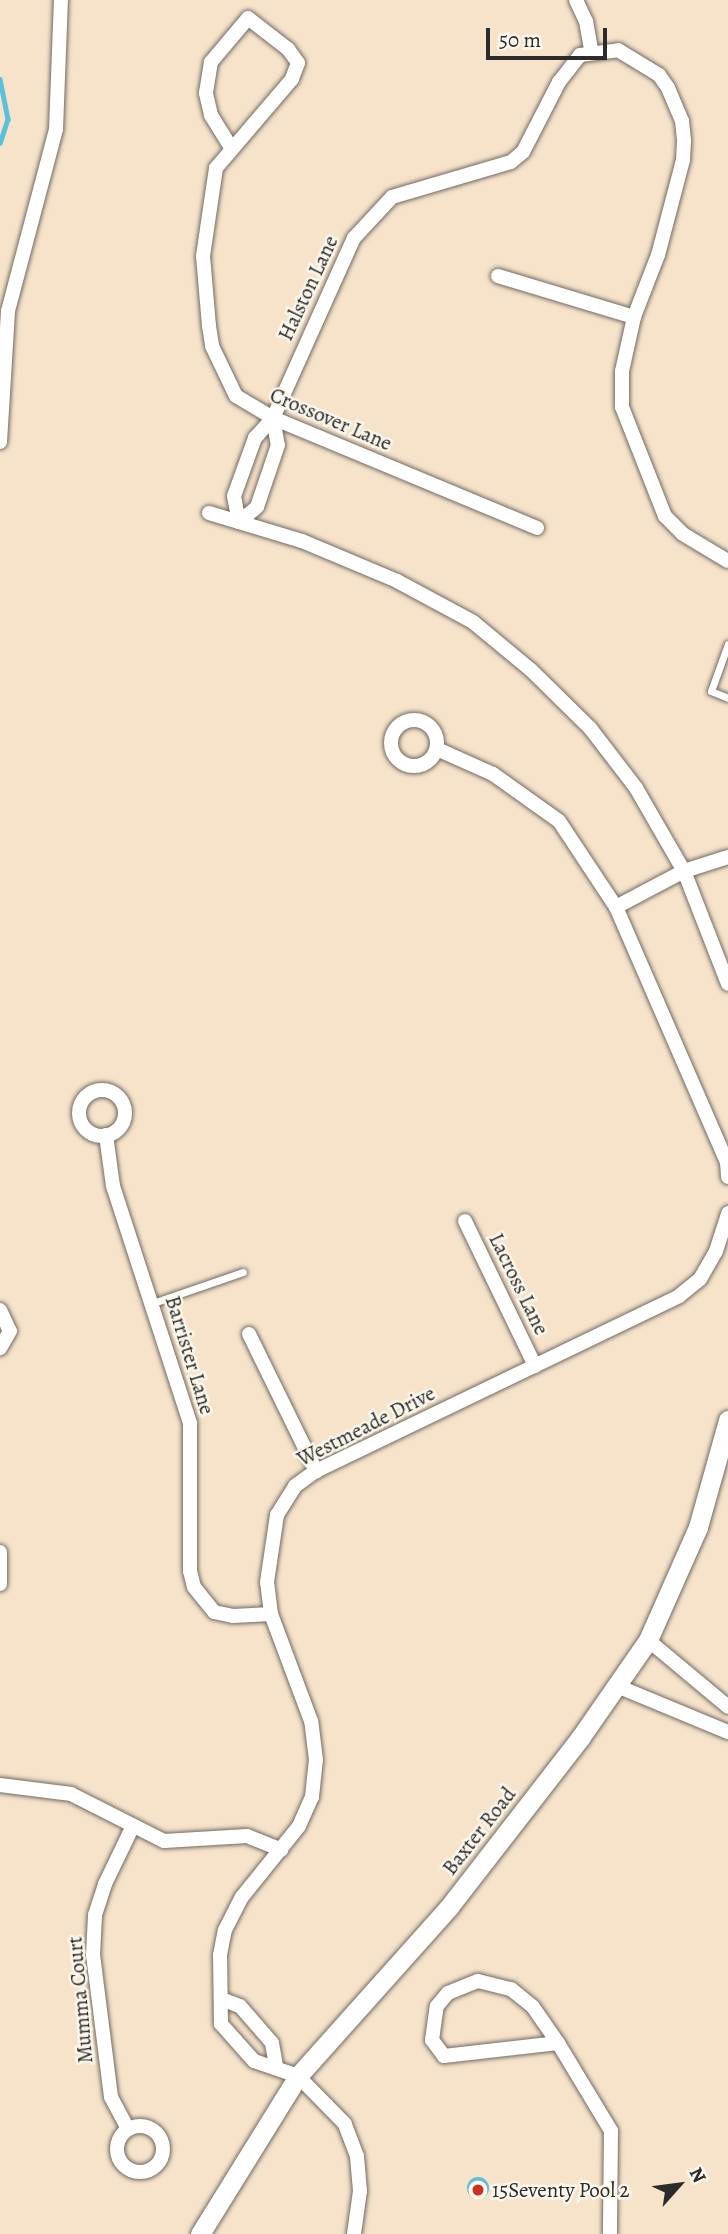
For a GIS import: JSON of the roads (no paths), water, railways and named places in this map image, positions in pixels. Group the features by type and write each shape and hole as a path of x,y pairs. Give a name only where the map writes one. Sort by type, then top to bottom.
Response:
{"main road":[{"name":"Baxter Road","path":"200,2234 298,2076 449,1907 617,1686 648,1640 698,1527 726,1430"}],"street":[{"path":"0,442 8,311 56,129 61,0"},
{"path":"576,0 586,21 591,50 618,50 659,75 682,121 683,160 658,255 635,317 622,371 622,407 665,516 683,534 728,561"},
{"name":"Crossover Lane","path":"232,149 211,114 206,93 212,62 248,18 288,49 298,63 292,79 216,168 203,256 212,346 236,396 273,418 537,528"},
{"name":"Halston Lane","path":"273,418 278,445 257,508 239,522 234,496 255,438 273,418 338,267 377,210 412,189 511,162 523,152 559,82 580,55 591,50"},
{"path":"498,276 635,317"},
{"path":"209,513 302,541 397,581 473,622 590,728 636,789 684,871 728,984"},
{"path":"437,749 493,775 559,821 617,906 727,1162 728,1177"},
{"path":"617,906 684,871 728,857"},
{"name":"Barrister Lane","path":"106,1135 113,1186 190,1423 190,1571 194,1587 214,1612 233,1616 271,1614"},
{"name":"Westmeade Drive","path":"354,2234 360,2191 353,2138 345,2123 298,2076 276,2066 254,2062 222,2024 224,2000 220,1955 225,1930 242,1897 299,1826 312,1797 316,1760 311,1721 271,1614 267,1582 271,1531 295,1486 316,1471 679,1296 705,1269 728,1213"},
{"name":"Lacross Lane","path":"465,1221 535,1366"},
{"path":"0,1310 10,1331 0,1348"},
{"path":"249,1334 316,1471"},
{"path":"0,1552 0,1584"},
{"path":"648,1640 728,1707"},
{"path":"617,1686 728,1732"},
{"path":"0,1785 71,1794 132,1828 164,1840 247,1836 281,1850"},
{"name":"Mumma Court","path":"128,2129 111,2097 93,1955 95,1915 105,1884 132,1828"},
{"path":"558,2043 444,2056 432,2039 432,2023 448,1993 478,1981 511,1989 533,2007 558,2043 611,2131 610,2234"},
{"path":"224,2000 240,2006 272,2043 276,2066"}],"lane":[{"path":"728,644 711,691 728,698"},
{"path":"153,1303 243,1272"}],"water":[{"name":"15Seventy Pool 2","path":"478,2177 486,2180 489,2188 486,2196 478,2199 470,2196 467,2188 470,2180"}],"waterway":[{"path":"0,79 8,119 0,143"}],"place":[{"name":"15Seventy Pool 2","path":"478,2190"}]}
